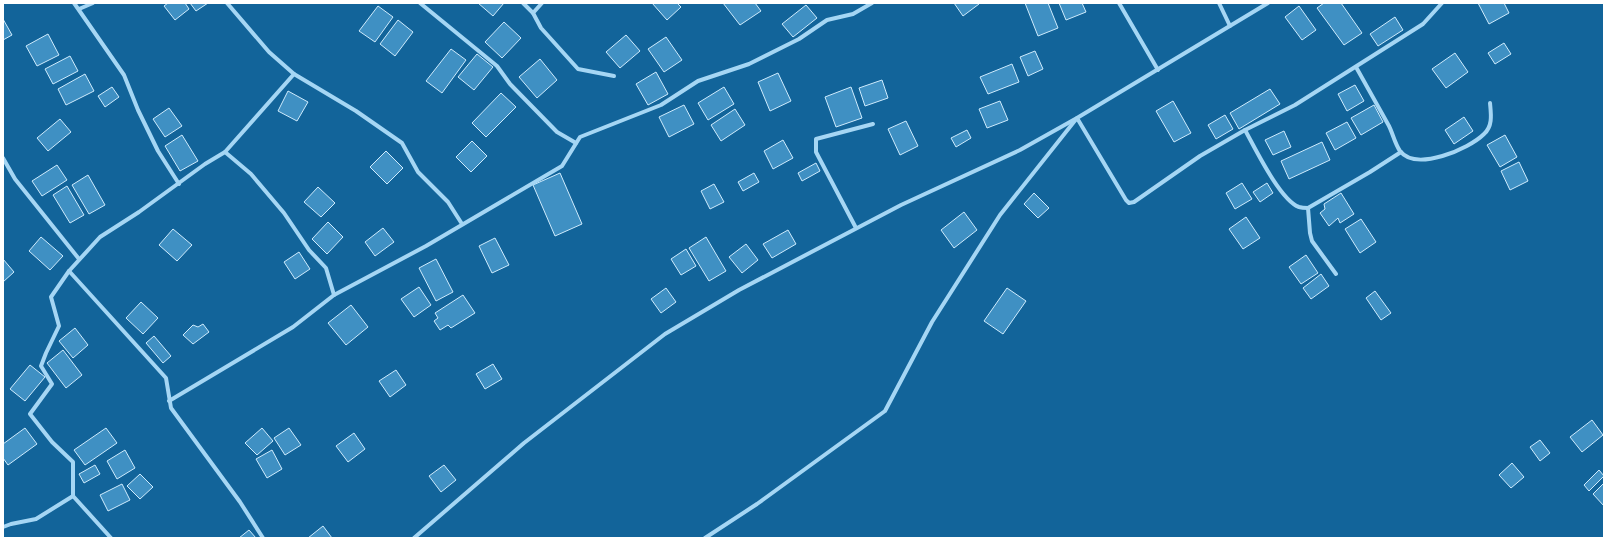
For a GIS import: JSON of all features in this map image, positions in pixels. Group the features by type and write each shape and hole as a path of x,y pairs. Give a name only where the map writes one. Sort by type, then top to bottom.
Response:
{"street":[{"path":"74,3 124,75 138,110 158,151 178,184"},
{"path":"79,9 93,3"},
{"path":"227,3 269,52 294,74 356,111 402,143 418,172 448,202 462,224"},
{"path":"420,3 497,66 510,84 557,132 576,143"},
{"path":"523,3 533,13 541,28 578,69 614,76"},
{"path":"533,13 542,3"},
{"path":"169,401 293,327 334,295 406,257 562,166 580,137 661,105 698,81 749,64 799,38 827,20 853,14 872,3"},
{"path":"1119,3 1158,70"},
{"path":"1219,3 1230,26"},
{"path":"414,538 524,443 665,334 738,290 856,228 901,205 1020,150 1078,118 1268,3"},
{"path":"1078,118 1129,203 1134,202 1200,156 1245,130 1295,105 1356,68 1423,24 1442,3"},
{"path":"1356,68 1390,127 1401,152 1411,158 1426,159 1445,156 1469,145 1484,134 1492,120 1490,103"},
{"path":"111,538 73,496 73,462 52,442 30,414 52,384 41,366 59,326 51,297 69,271 100,237 139,212 225,152 294,74"},
{"path":"705,538 757,504 885,411 932,322 1000,215 1078,118"},
{"path":"856,228 816,152 816,139 873,124"},
{"path":"1245,130 1266,169 1284,195 1298,207 1308,208 1401,152"},
{"path":"225,152 251,174 284,213 309,250 326,268 334,295"},
{"path":"3,158 15,179 79,259"},
{"path":"1308,208 1312,241 1336,274"},
{"path":"69,271 166,378 171,408 240,502 263,538"},
{"path":"3,527 36,519 73,496"}],"building":[{"path":"168,3 185,3 189,9 175,20 164,6"},
{"path":"190,3 208,3 196,11"},
{"path":"478,3 504,3 493,16"},
{"path":"652,3 677,3 681,7 667,20"},
{"path":"723,3 755,3 761,11 740,25"},
{"path":"954,3 979,3 979,4 963,16"},
{"path":"1025,3 1048,3 1058,28 1038,36"},
{"path":"1059,3 1082,3 1086,12 1066,20"},
{"path":"1324,3 1341,3 1362,33 1344,45 1317,8"},
{"path":"1478,3 1504,3 1509,13 1489,24"},
{"path":"806,5 817,18 793,37 782,24"},
{"path":"378,6 393,17 375,42 359,31"},
{"path":"1299,6 1316,30 1302,40 1285,17"},
{"path":"1395,17 1403,30 1378,46 1370,34"},
{"path":"3,19 12,35 3,40"},
{"path":"398,20 413,32 395,56 380,44"},
{"path":"504,22 521,38 502,58 485,42"},
{"path":"48,34 59,55 37,66 26,46"},
{"path":"626,35 640,51 620,68 606,52"},
{"path":"666,37 682,60 664,72 648,49"},
{"path":"1504,43 1511,54 1495,64 1488,53"},
{"path":"451,49 466,60 442,93 426,81"},
{"path":"1035,51 1043,69 1028,76 1020,57"},
{"path":"1455,53 1468,72 1446,88 1432,69"},
{"path":"477,54 493,67 474,90 458,77"},
{"path":"70,56 78,71 53,84 45,69"},
{"path":"540,59 557,80 537,98 519,77"},
{"path":"1012,64 1019,82 988,94 980,77"},
{"path":"656,72 668,94 648,105 636,84"},
{"path":"778,73 791,101 770,111 758,82"},
{"path":"85,74 94,91 66,105 58,89"},
{"path":"882,80 888,98 865,106 859,88"},
{"path":"1355,85 1364,101 1347,111 1338,94"},
{"path":"112,87 119,97 105,107 98,96"},
{"path":"724,87 734,104 708,120 698,103"},
{"path":"851,87 862,118 836,127 825,97"},
{"path":"1270,89 1280,104 1239,129 1230,113"},
{"path":"288,91 308,102 297,121 278,111"},
{"path":"501,93 516,107 486,137 472,123"},
{"path":"1000,101 1008,120 987,128 979,109"},
{"path":"1173,101 1191,133 1174,142 1156,111"},
{"path":"684,105 694,124 669,137 659,117"},
{"path":"1374,105 1383,122 1361,135 1351,118"},
{"path":"169,108 182,126 165,137 153,119"},
{"path":"735,109 745,125 721,141 711,125"},
{"path":"1225,115 1233,129 1216,139 1208,125"},
{"path":"1464,117 1473,131 1454,144 1445,130"},
{"path":"60,119 71,132 48,151 37,138"},
{"path":"906,121 918,146 900,155 888,129"},
{"path":"1347,122 1356,138 1335,150 1326,133"},
{"path":"967,130 971,138 956,147 951,138"},
{"path":"1284,131 1291,147 1273,155 1265,140"},
{"path":"182,135 198,161 180,171 165,146"},
{"path":"1505,135 1517,157 1500,167 1487,145"},
{"path":"783,140 793,158 773,169 764,151"},
{"path":"472,141 487,156 471,172 456,157"},
{"path":"1322,142 1330,160 1289,179 1281,161"},
{"path":"386,151 403,168 387,184 370,167"},
{"path":"1519,162 1528,181 1510,190 1501,171"},
{"path":"816,163 820,171 802,181 798,173"},
{"path":"57,165 67,180 42,196 32,181"},
{"path":"560,173 582,224 555,236 533,185"},
{"path":"754,173 759,182 743,191 738,182"},
{"path":"88,175 105,205 89,214 72,185"},
{"path":"1242,183 1252,199 1235,209 1226,193"},
{"path":"1267,183 1273,193 1260,202 1253,192"},
{"path":"714,184 724,202 710,209 701,191"},
{"path":"67,186 84,215 70,223 53,195"},
{"path":"318,187 335,203 321,217 304,202"},
{"path":"1034,193 1049,208 1038,218 1024,204"},
{"path":"1341,193 1354,214 1340,223 1338,218 1329,226 1320,213 1325,209 1324,204"},
{"path":"964,212 977,230 954,248 941,230"},
{"path":"1246,217 1260,238 1243,249 1229,229"},
{"path":"1361,219 1376,242 1360,253 1345,229"},
{"path":"328,222 343,237 327,254 312,239"},
{"path":"383,228 394,242 375,256 365,242"},
{"path":"173,229 192,245 177,261 159,245"},
{"path":"788,230 796,244 772,258 763,244"},
{"path":"41,237 63,256 50,270 29,251"},
{"path":"706,237 726,271 709,281 689,248"},
{"path":"495,238 509,265 492,273 479,246"},
{"path":"746,244 758,260 742,273 729,257"},
{"path":"686,249 696,266 681,275 671,259"},
{"path":"299,252 310,269 295,279 284,262"},
{"path":"1306,255 1318,273 1301,284 1289,267"},
{"path":"3,259 14,272 3,282"},
{"path":"436,259 453,292 436,301 419,268"},
{"path":"1321,274 1329,286 1311,299 1303,288"},
{"path":"419,287 431,305 414,317 401,299"},
{"path":"666,288 676,302 661,313 651,299"},
{"path":"1007,288 1026,301 1003,334 984,321"},
{"path":"1375,291 1391,313 1381,320 1366,298"},
{"path":"463,295 475,313 451,328 448,325 440,330 434,321 438,318 435,313"},
{"path":"141,302 158,318 143,334 126,318"},
{"path":"351,305 368,327 346,345 328,323"},
{"path":"203,324 209,332 193,344 183,335 193,325 198,327"},
{"path":"75,328 88,345 73,358 59,341"},
{"path":"154,336 171,356 163,363 146,343"},
{"path":"63,350 82,375 66,388 47,363"},
{"path":"493,364 502,379 485,389 476,374"},
{"path":"30,365 45,377 25,401 10,389"},
{"path":"396,370 406,385 390,397 379,381"},
{"path":"1592,420 1603,435 1582,452 1570,437"},
{"path":"25,428 37,444 8,465 3,458 3,444"},
{"path":"106,428 117,443 85,465 74,450"},
{"path":"262,428 273,441 257,455 245,443"},
{"path":"289,428 301,445 285,455 274,438"},
{"path":"354,433 365,449 348,462 336,446"},
{"path":"1540,440 1550,453 1540,461 1530,447"},
{"path":"125,450 135,468 117,479 107,461"},
{"path":"272,450 282,469 267,478 256,459"},
{"path":"1512,463 1524,477 1511,488 1499,475"},
{"path":"95,465 100,474 84,483 79,474"},
{"path":"444,465 456,480 441,492 429,476"},
{"path":"1599,470 1604,476 1589,491 1584,485"},
{"path":"140,474 153,487 140,499 127,486"},
{"path":"1604,483 1604,506 1593,494"},
{"path":"122,484 130,500 108,511 100,495"},
{"path":"323,526 332,538 308,538"},
{"path":"249,530 256,538 239,538"}]}
